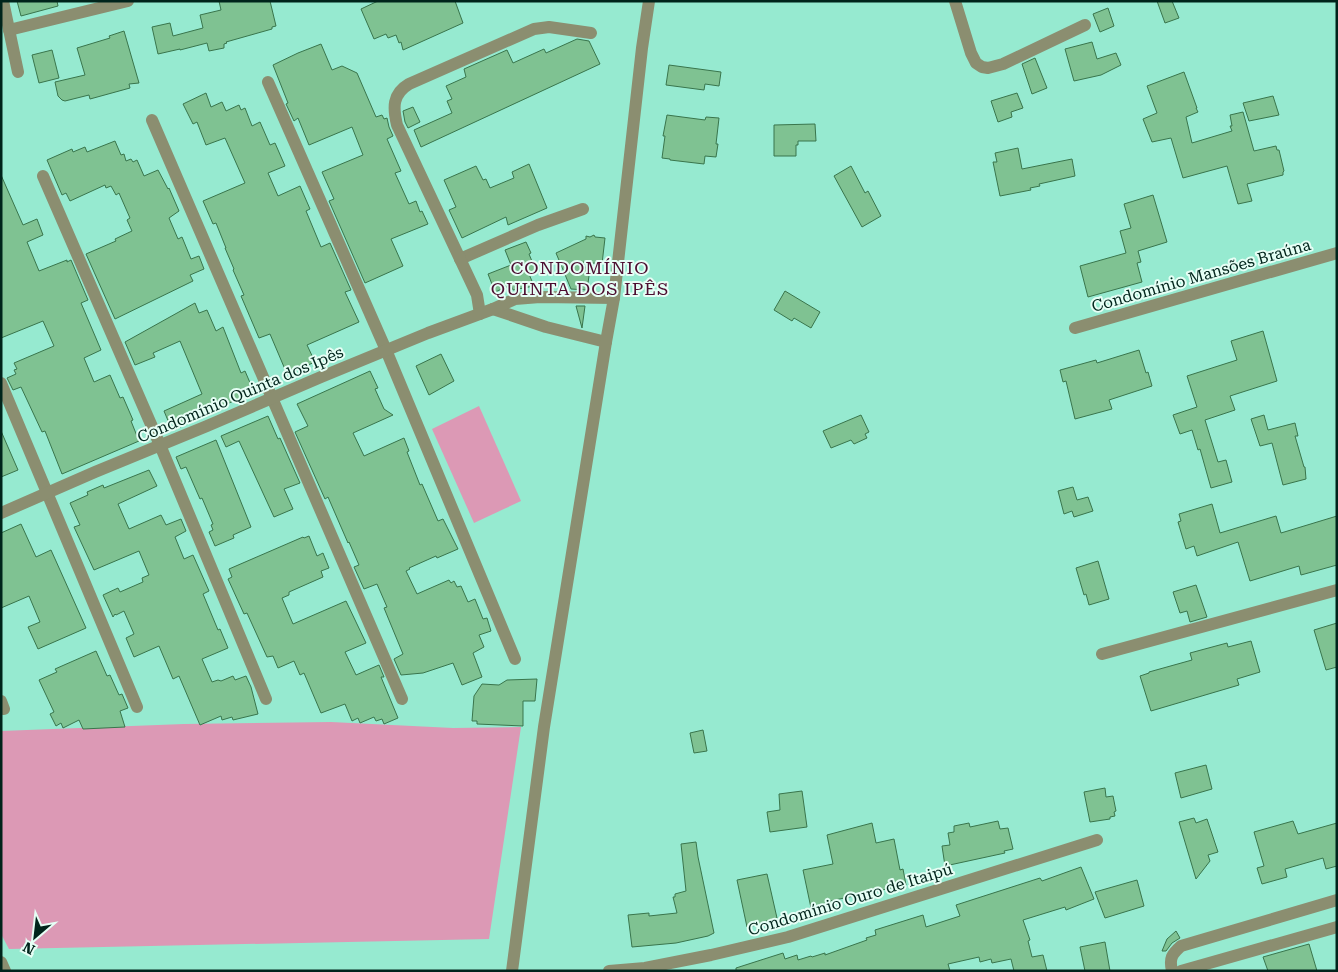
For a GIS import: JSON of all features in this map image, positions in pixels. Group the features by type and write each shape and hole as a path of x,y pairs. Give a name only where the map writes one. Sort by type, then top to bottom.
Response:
{"street":[{"path":"3,1 18,72"},
{"path":"9,30 128,1"},
{"path":"512,971 545,718 614,298 649,1"},
{"path":"955,1 976,63 982,67 988,68 1003,64 1085,25"},
{"path":"480,314 477,295 397,125 394,112 398,93 409,84 534,29 549,27 591,33"},
{"path":"268,82 386,350 515,659"},
{"path":"152,120 402,699"},
{"path":"43,176 160,445 266,699"},
{"path":"460,259 538,225 583,209"},
{"name":"Condomínio Mansões Braúna","path":"1075,328 1337,253"},
{"name":"Condomínio Quinta dos Ipês","path":"1,513 273,397 515,299 540,297 614,298"},
{"path":"493,309 546,327 606,342"},
{"path":"1,383 137,707"},
{"path":"1102,654 1337,590"},
{"name":"Condomínio Ouro de Itaipú","path":"609,971 645,968 788,938 1096,840"},
{"path":"1172,971 1170,963 1174,952 1181,946 1337,900"},
{"path":"1181,971 1337,927"},
{"path":"1,962 6,971"}],"shaded area":[{"path":"479,406 521,501 474,523 432,429"},
{"path":"331,722 453,728 521,727 489,939 9,949 1,934 1,731 184,724"}],"building":[{"path":"17,1 57,1 58,6 21,16"},
{"path":"219,1 270,1 276,26 272,27 272,29 226,42 224,48 209,51 207,43 158,54 152,27 170,23 173,36 203,28 200,15 221,10"},
{"path":"378,1 455,1 463,23 403,50 401,42 399,43 396,35 388,38 386,34 374,39 361,9"},
{"path":"1157,1 1172,1 1179,18 1165,23"},
{"path":"1108,8 1114,26 1100,32 1093,14"},
{"path":"124,31 139,83 129,84 130,88 90,99 89,95 65,101 62,100 58,96 55,82 85,75 77,48 110,38 109,36"},
{"path":"577,39 589,41 600,64 421,147 414,130 452,113 447,101 452,99 446,86 466,77 464,69 507,50 513,63 544,49 546,53"},
{"path":"1092,42 1097,59 1116,53 1121,65 1101,75 1074,81 1065,49"},
{"path":"321,44 332,70 342,66 357,73 376,117 382,115 384,119 387,118 393,136 387,139 401,171 395,173 409,204 416,201 420,212 422,211 428,224 391,239 403,266 365,283 329,201 334,199 322,172 363,155 352,127 309,145 298,118 294,121 286,104 288,103 273,65"},
{"path":"52,50 59,78 39,83 32,55"},
{"path":"1035,58 1047,88 1032,94 1022,64"},
{"path":"669,65 721,72 719,86 705,84 704,90 666,85"},
{"path":"1184,72 1198,112 1186,117 1192,143 1232,131 1230,115 1243,112 1254,151 1276,146 1277,150 1279,150 1284,171 1283,175 1247,184 1252,201 1238,204 1227,166 1183,178 1171,138 1152,142 1143,119 1157,113 1147,86"},
{"path":"206,93 211,107 222,102 226,111 239,105 241,110 245,108 252,126 260,122 270,145 275,143 285,166 268,173 278,196 300,186 310,209 306,211 321,247 330,243 351,290 345,292 359,322 307,345 315,362 287,374 270,334 259,338 241,296 244,295 216,223 213,224 203,201 245,183 225,138 206,145 197,122 193,124 183,104"},
{"path":"1017,93 1023,108 1011,112 1012,117 998,122 991,101"},
{"path":"1273,96 1279,115 1249,121 1243,103"},
{"path":"413,107 420,122 408,128 403,111"},
{"path":"667,115 705,120 706,117 719,118 716,157 705,156 704,164 662,158 665,136 663,136"},
{"path":"815,124 816,141 798,141 796,156 774,156 774,125"},
{"path":"115,141 121,155 124,154 126,161 131,159 133,162 137,160 144,176 158,170 169,188 179,211 169,218 178,239 182,237 191,259 199,256 204,269 190,275 193,281 115,319 86,254 116,241 115,239 132,231 127,220 130,218 119,193 116,195 111,186 106,188 105,185 70,201 66,193 62,195 47,160 72,149 73,152 85,147 87,152"},
{"path":"1018,148 1022,169 1072,159 1075,176 1039,184 1040,186 1030,188 1031,190 1000,196 993,162 997,162 995,153"},
{"path":"529,164 547,208 508,225 506,217 462,238 449,210 456,207 444,180 476,166 483,180 486,179 490,188 514,178 512,172"},
{"path":"851,166 865,193 868,191 881,216 862,227 834,176"},
{"path":"1,175 23,225 37,219 43,235 27,242 39,271 71,260 88,300 81,303 101,350 84,358 94,382 110,375 120,398 123,397 133,420 131,421 139,441 62,474 45,431 42,432 21,387 13,390 7,378 16,374 14,370 17,369 14,363 54,346 43,321 1,338"},
{"path":"1153,195 1167,242 1138,251 1141,262 1137,263 1142,282 1088,297 1080,266 1126,253 1120,231 1131,228 1124,204"},
{"path":"594,235 595,237 605,238 602,264 583,262 589,276 587,290 571,289 556,253 586,239 586,236"},
{"path":"526,242 536,271 529,274 534,286 513,290 511,285 495,292 488,274 511,265 505,250"},
{"path":"785,291 820,312 811,328 794,318 792,321 774,310"},
{"path":"195,303 199,313 207,310 216,331 223,327 241,373 245,371 254,392 193,419 193,421 176,429 172,421 169,423 164,411 202,394 180,341 153,353 155,357 135,365 125,342"},
{"path":"576,306 585,306 582,328"},
{"path":"1263,331 1277,381 1230,396 1235,410 1205,420 1218,462 1226,460 1232,482 1211,488 1200,449 1198,450 1192,430 1180,434 1173,415 1197,407 1187,376 1237,360 1231,341"},
{"path":"1139,350 1152,386 1109,400 1112,409 1075,419 1066,381 1063,382 1060,370 1096,360 1097,363"},
{"path":"441,354 454,381 429,395 416,366"},
{"path":"370,371 378,388 375,389 384,409 393,415 353,433 364,456 404,438 409,451 407,452 420,485 422,484 438,521 443,519 458,549 437,558 436,556 406,571 417,594 449,580 451,583 454,581 457,587 461,586 468,602 475,599 483,619 487,618 491,631 479,635 484,647 473,653 482,677 462,685 453,663 423,673 401,675 394,659 403,654 384,608 387,607 377,584 364,589 354,567 359,565 349,542 328,497 325,499 295,432 308,426 297,404"},
{"path":"861,415 869,432 865,434 867,438 854,444 851,440 831,448 823,431"},
{"path":"1264,415 1268,430 1295,423 1298,436 1295,436 1305,467 1306,479 1283,485 1272,443 1260,446 1251,419"},
{"path":"268,416 300,483 284,489 293,509 274,517 239,441 226,447 221,436"},
{"path":"1,431 18,470 1,477"},
{"path":"216,440 251,527 233,535 234,538 215,546 209,532 213,530 211,525 213,524 202,498 200,499 186,467 181,469 176,457"},
{"path":"149,470 157,486 118,504 129,529 161,515 166,525 181,519 186,531 175,537 184,559 193,555 209,591 203,594 218,630 220,629 228,648 202,659 212,682 221,681 233,676 235,680 246,676 258,714 233,720 232,717 222,720 221,716 200,725 179,676 173,679 159,646 134,657 126,638 134,634 124,611 115,614 113,617 103,595 118,588 120,592 143,582 142,578 149,575 139,551 94,570 74,527 80,525 70,503 88,495 87,492 103,485 104,488"},
{"path":"1073,487 1077,500 1088,497 1093,511 1074,517 1072,511 1064,514 1058,491"},
{"path":"1212,504 1220,533 1276,516 1281,533 1337,516 1337,565 1301,575 1299,566 1250,581 1238,542 1197,556 1194,546 1186,549 1178,522 1181,521 1179,514"},
{"path":"21,524 36,557 51,550 86,628 38,649 28,627 40,622 29,596 1,608 1,533"},
{"path":"309,536 317,556 323,553 329,568 321,571 323,577 289,592 289,595 282,598 293,624 346,601 366,643 345,652 356,675 379,665 384,677 381,677 398,718 384,724 382,719 376,721 374,717 360,723 358,718 352,721 345,704 321,713 304,673 300,675 294,661 278,668 273,656 267,657 247,613 244,614 228,579 232,577 229,569"},
{"path":"1098,561 1109,599 1089,605 1076,568"},
{"path":"1196,585 1207,617 1190,622 1187,611 1180,613 1173,592"},
{"path":"1337,623 1337,667 1326,670 1314,630"},
{"path":"1251,641 1260,672 1237,679 1239,685 1151,711 1140,676 1192,660 1190,653 1227,643 1228,647"},
{"path":"96,651 107,676 110,675 119,695 122,694 128,708 120,711 125,727 83,729 79,720 63,728 61,723 56,726 50,714 54,712 39,680 57,672 55,669"},
{"path":"537,679 535,701 523,701 523,726 477,724 477,721 472,721 474,696 482,684 499,685 507,680"},
{"path":"703,730 707,751 694,753 690,733"},
{"path":"1206,765 1212,789 1181,798 1175,773"},
{"path":"1105,788 1106,797 1113,796 1115,816 1110,817 1110,819 1090,822 1084,792"},
{"path":"802,791 807,827 770,832 767,812 780,810 779,794"},
{"path":"1194,818 1196,823 1207,819 1218,852 1208,855 1210,861 1196,879 1179,822"},
{"path":"998,821 1000,829 1008,828 1013,849 1004,851 1005,853 945,866 942,846 950,845 948,833 954,832 954,826 969,823 970,827"},
{"path":"1293,821 1298,834 1337,823 1337,866 1326,869 1323,858 1285,869 1287,877 1262,884 1257,868 1264,866 1254,832"},
{"path":"872,823 876,843 894,839 900,870 903,869 906,885 830,901 831,904 811,908 803,870 833,864 827,835"},
{"path":"696,842 714,933 676,943 632,947 628,915 649,913 649,916 677,913 673,897 675,897 675,894 686,891 681,844"},
{"path":"1081,867 1094,899 1066,910 1065,907 1023,920 1030,940 1028,941 1032,957 1043,955 1047,971 1014,971 1011,959 992,963 991,959 980,962 979,957 948,964 950,971 736,971 736,968 783,953 785,959 797,955 798,960 825,953 825,955 867,940 866,938 876,935 875,930 923,915 926,927 960,916 956,905 1040,878 1042,881"},
{"path":"767,874 777,918 766,921 767,923 747,927 737,880"},
{"path":"1137,880 1144,906 1105,918 1095,892"},
{"path":"1176,931 1180,938 1172,943 1166,951 1162,951 1167,939"},
{"path":"1105,942 1110,971 1085,971 1080,947"},
{"path":"1309,944 1317,971 1268,971 1263,957"}],"district":[{"name":"CONDOMÍNIO QUINTA DOS IPÊS","path":"580,278"}]}
